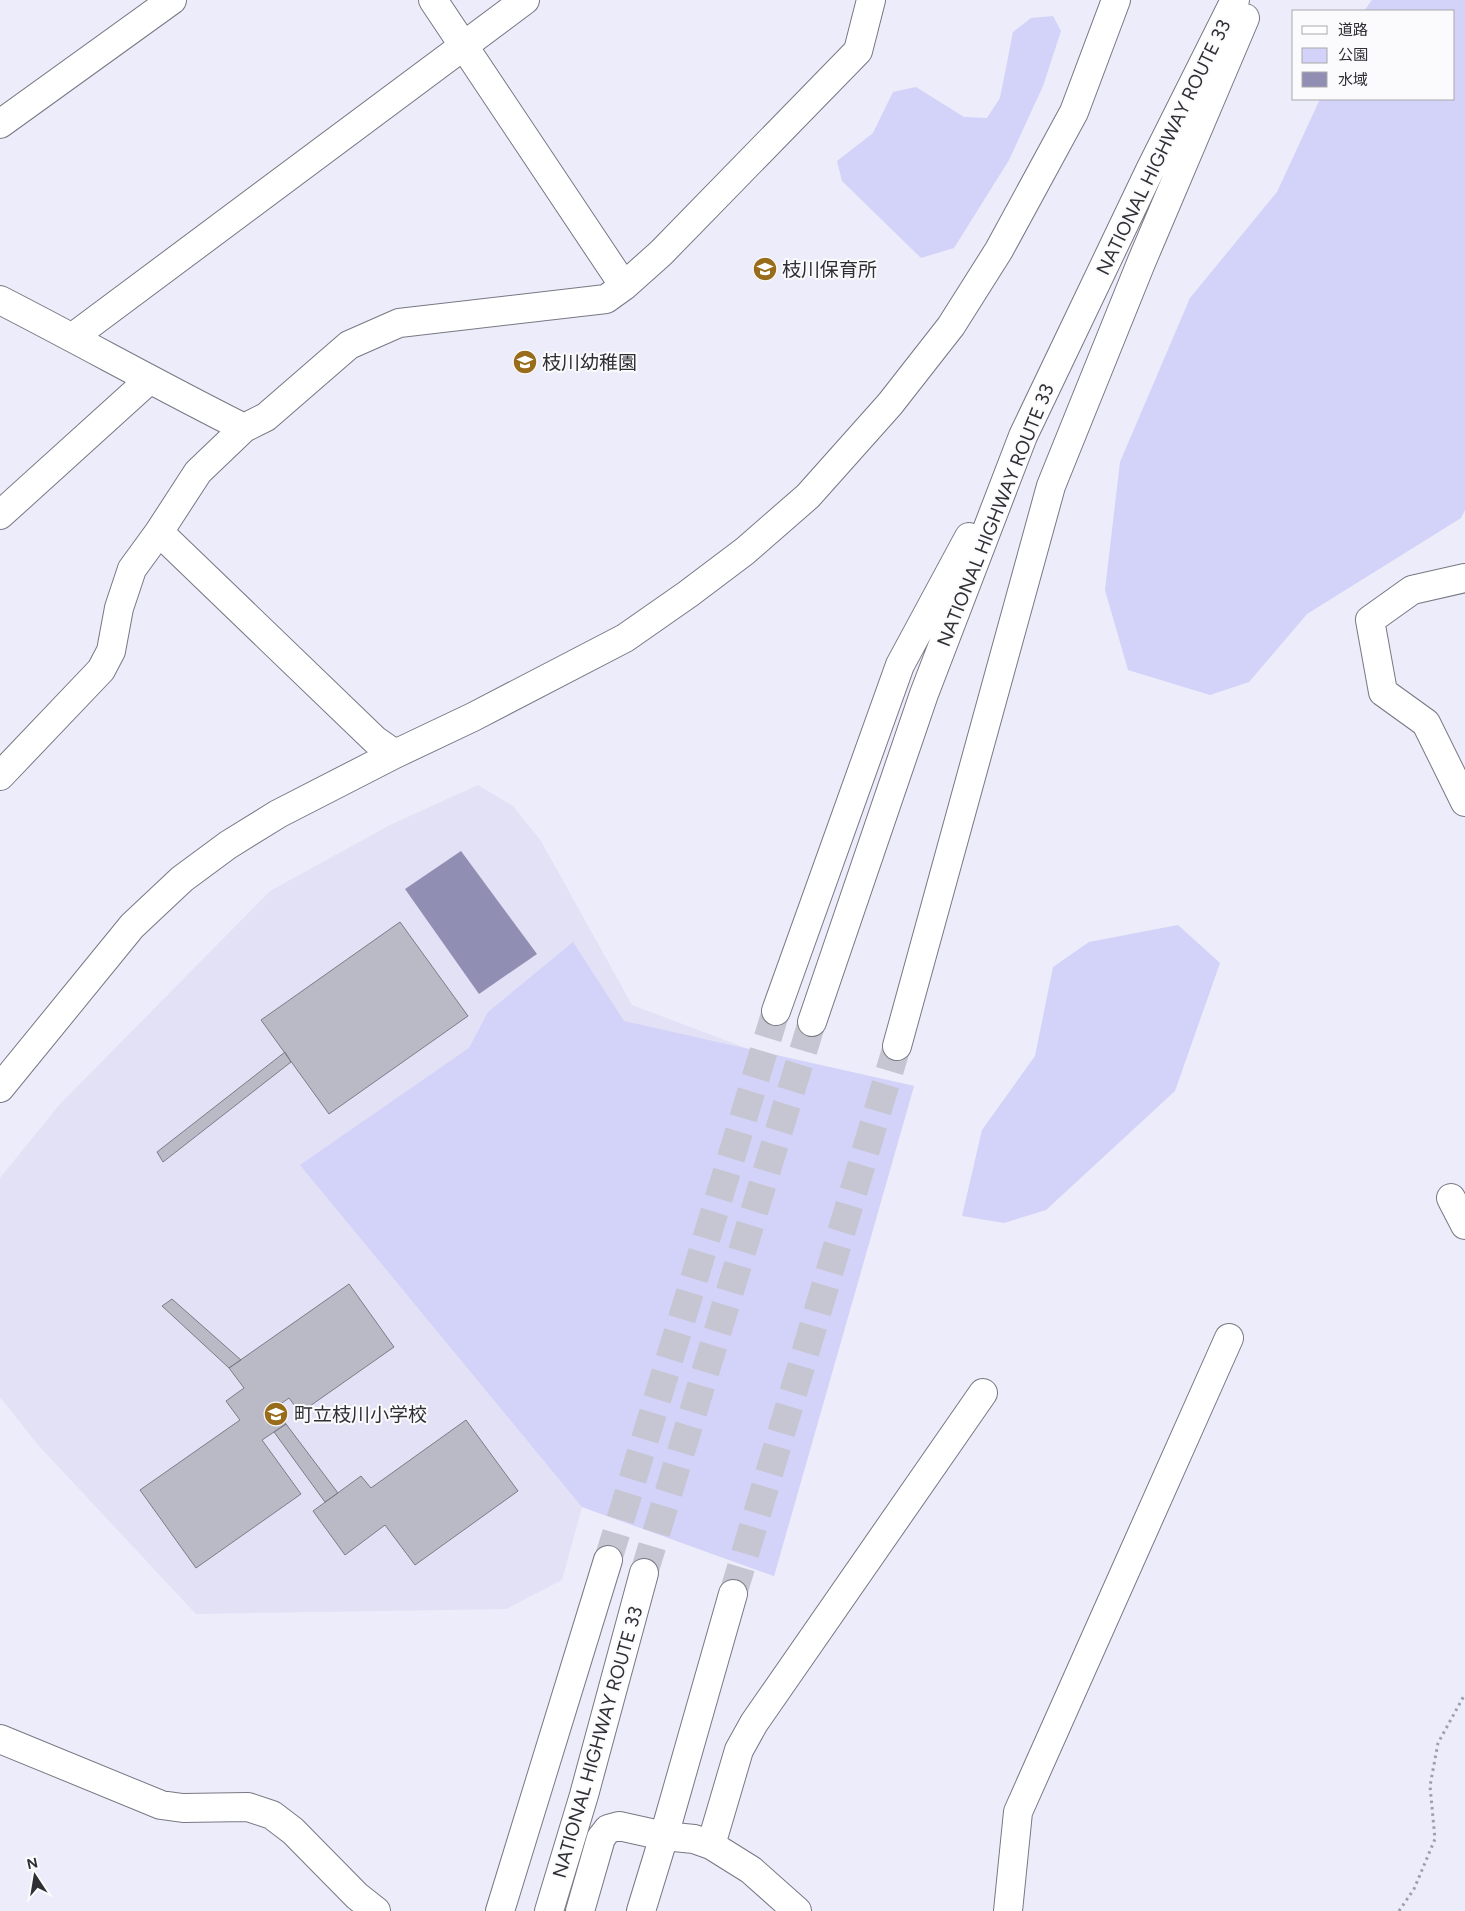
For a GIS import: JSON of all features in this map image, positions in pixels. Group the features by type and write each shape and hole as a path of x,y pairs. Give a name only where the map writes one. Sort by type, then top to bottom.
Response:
{"main road":[{"path":"0,124 172,0"},
{"path":"433,0 624,286"},
{"path":"73,337 525,0"},
{"path":"0,776 101,670 111,651 120,608 132,569 159,532 198,472 244,428 266,417 349,344 399,323 606,299 624,286 661,253 858,51 871,0"},
{"path":"0,1088 132,926 182,878 228,845 278,814 395,754 473,718 626,638 745,551 808,496 890,404 951,326 999,250 1074,112 1116,0"},
{"name":"NATIONAL HIGHWAY ROUTE 33","path":"812,1022 924,694 1023,436 1150,170 1235,0"},
{"path":"897,1046 1051,486 1145,254 1252,0"},
{"path":"0,300 73,337 149,380 244,428"},
{"path":"0,514 149,380"},
{"path":"776,1011 900,664 1023,436"},
{"path":"159,532 375,740 395,754"},
{"path":"1465,578 1412,590 1370,620 1383,692 1426,723 1465,802"},
{"path":"1451,1198 1465,1225"},
{"path":"1008,1911 1018,1812 1229,1338"},
{"path":"711,1845 739,1750 754,1723 983,1392"},
{"path":"500,1911 608,1560"},
{"name":"NATIONAL HIGHWAY ROUTE 33","path":"549,1911 584,1795 644,1573"},
{"path":"641,1911 733,1594"},
{"path":"0,1739 161,1805 183,1808 248,1807 272,1815 293,1831 357,1896 376,1911"},
{"path":"580,1911 601,1838 608,1829 620,1826 664,1836 694,1839 711,1845 751,1870 797,1911"}],"path":[{"path":"1399,1911 1414,1889 1435,1839 1430,1786 1438,1743 1465,1694"}],"shaded area":[{"name":"町立枝川小学校","path":"478,785 513,806 541,841 632,1005 746,1048 914,1086 774,1576 582,1507 562,1580 506,1609 196,1614 39,1446 0,1397 0,1178 60,1104 270,891 390,825"}],"green space":[{"path":"1372,0 1465,0 1465,510 1461,518 1307,614 1249,682 1210,695 1128,670 1105,590 1120,462 1190,298 1277,192 1320,100 1455,100 1455,10 1365,10"},
{"path":"1053,16 1061,31 1043,86 1009,160 954,248 921,258 842,181 837,161 873,133 893,92 916,87 964,117 987,118 1000,98 1013,32 1031,18"},
{"path":"1178,925 1220,963 1175,1091 1046,1210 1004,1223 962,1216 982,1130 1035,1056 1053,967 1089,942"},
{"path":"573,942 624,1021 914,1086 774,1576 582,1507 300,1165 469,1048 488,1012"}],"water":[{"path":"461,851 537,954 479,994 405,889"}],"building":[{"path":"400,922 468,1016 329,1114 261,1020"},
{"path":"285,1052 291,1062 163,1162 157,1152"},
{"path":"349,1284 394,1347 300,1413 289,1398 275,1408 286,1424 262,1440 301,1494 196,1568 140,1490 240,1420 226,1401 244,1388 229,1368"},
{"path":"172,1299 241,1360 229,1368 162,1306"},
{"path":"466,1420 518,1491 415,1565 385,1525 345,1555 313,1511 361,1476 371,1488"},
{"path":"286,1424 338,1493 325,1502 274,1432"}],"tunnel":[{"path":"608,1560 776,1011"},
{"path":"644,1573 812,1022"},
{"path":"733,1594 897,1046"}],"place":[{"name":"枝川保育所","path":"765,269"},
{"name":"枝川幼稚園","path":"525,362"},
{"name":"町立枝川小学校","path":"276,1414"}]}
